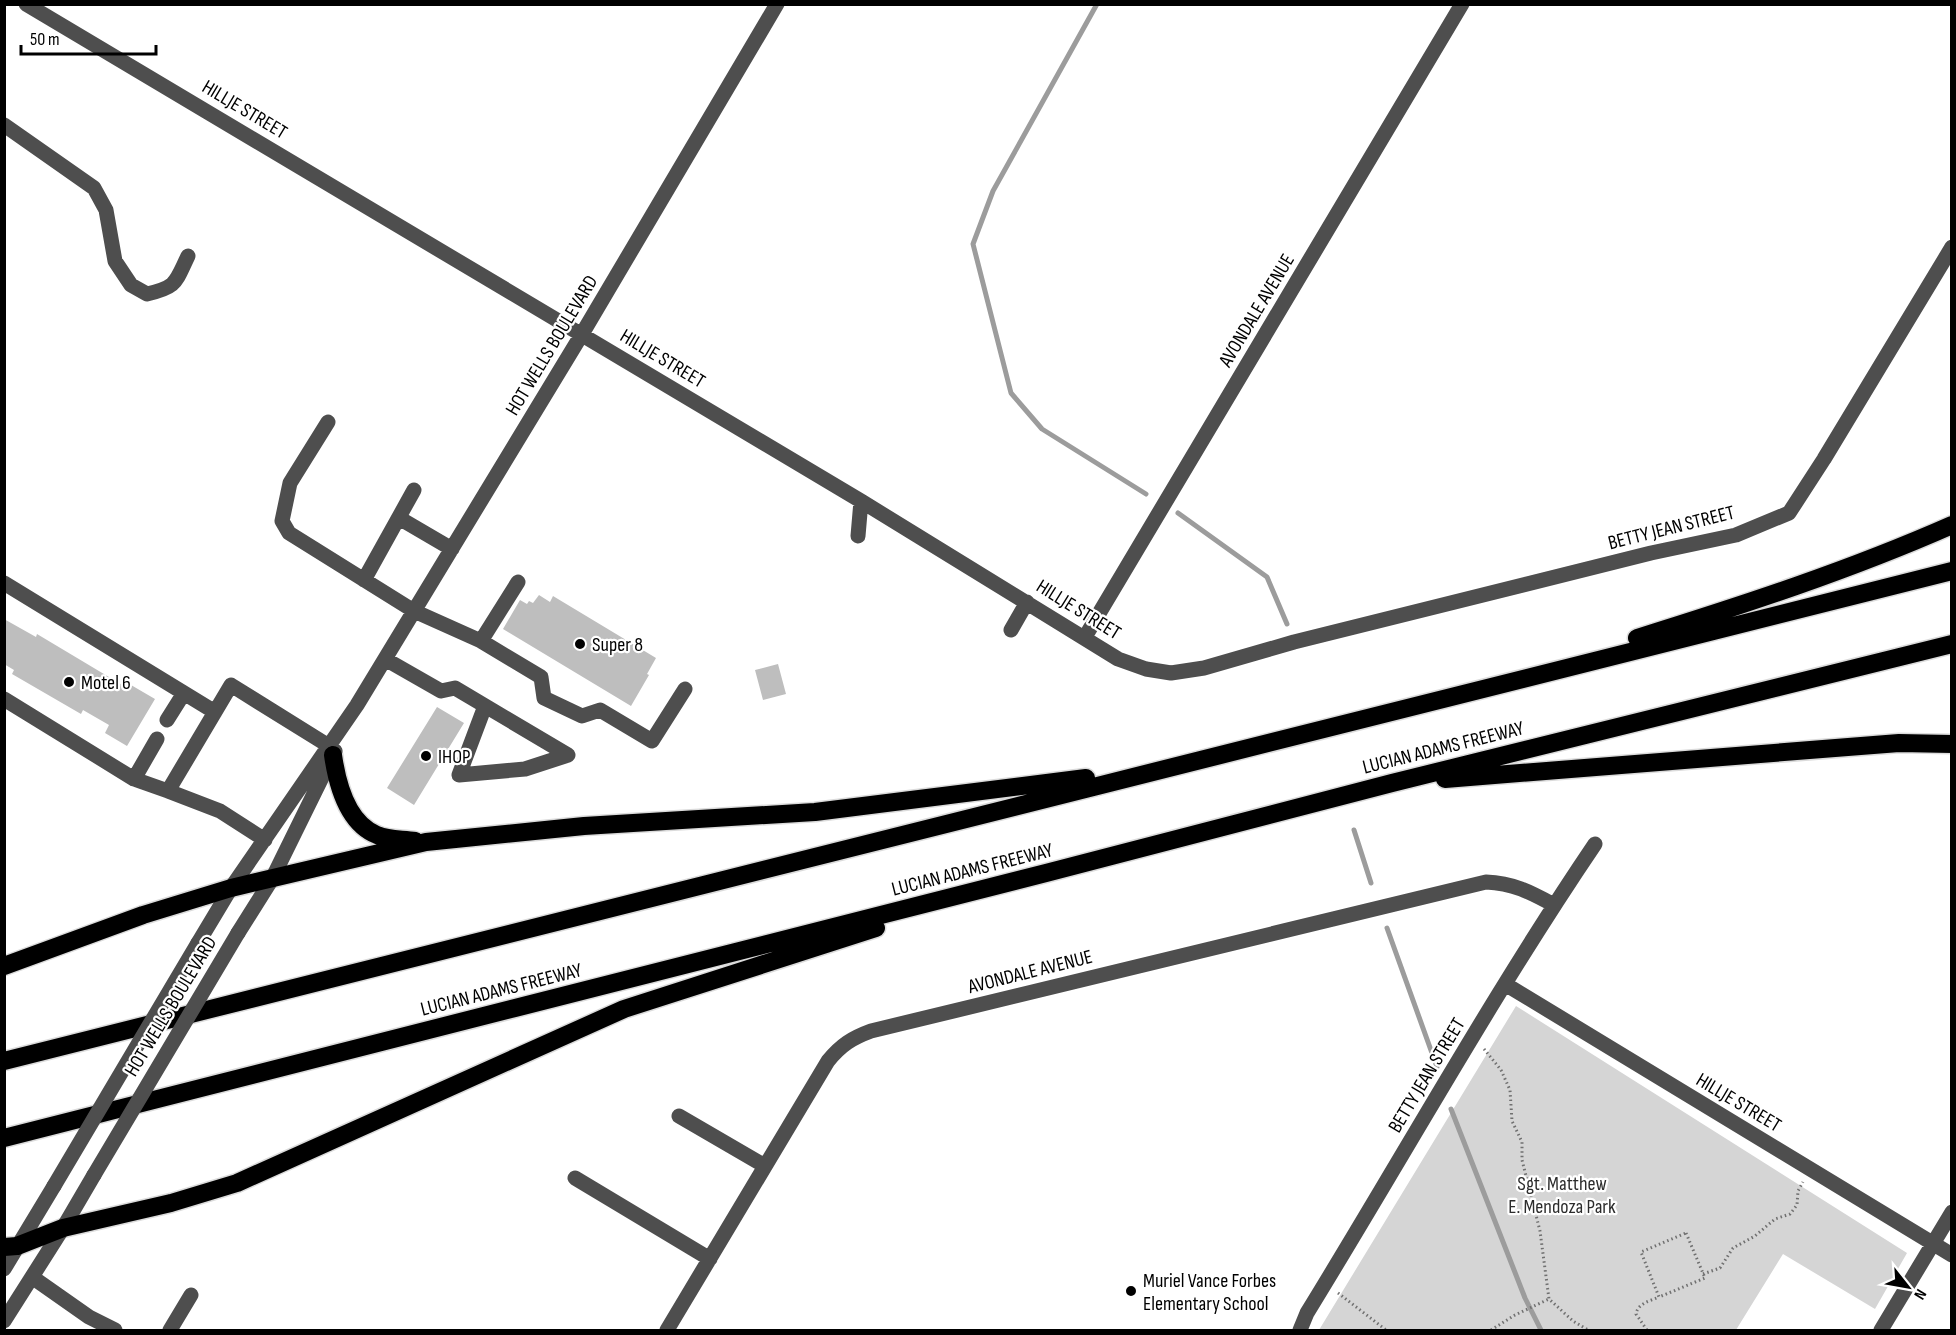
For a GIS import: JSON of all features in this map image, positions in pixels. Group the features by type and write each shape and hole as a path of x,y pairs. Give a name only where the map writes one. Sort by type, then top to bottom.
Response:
{"highway":[{"path":"1467,693 1739,606 1952,525"},
{"path":"4,1061 1952,571"},
{"name":"LUCIAN ADAMS FREEWAY","path":"4,1138 1392,783 1952,644"},
{"path":"1392,783 1902,742 1952,744"},
{"path":"331,750 345,800 357,821 377,836 426,842"},
{"path":"4,966 143,915 231,888 426,842 584,826 815,812 999,790 1176,765"},
{"path":"11,1246 63,1228 171,1203 237,1183 624,1009 1046,873"}],"street":[{"name":"HILLJE STREET","path":"26,4 861,501 1118,659 1146,669 1171,673 1204,668 1294,642"},
{"name":"HOT WELLS BOULEVARD","path":"4,1321 63,1228 272,879 331,750 582,334 777,4"},
{"name":"AVONDALE AVENUE","path":"1085,637 1462,4"},
{"path":"4,125 94,188 106,210 115,261 131,285 147,294 165,290 175,283 188,256"},
{"name":"BETTY JEAN STREET","path":"1294,642 1652,553 1736,535 1789,513 1952,247"},
{"path":"328,422 290,483 282,521 289,533 414,611 481,641 541,677 544,698 582,716 600,710 652,741 686,689"},
{"path":"364,580 414,490"},
{"path":"858,536 861,501"},
{"path":"399,518 452,549"},
{"path":"481,641 518,582"},
{"path":"4,583 215,712"},
{"path":"1011,630 1027,602"},
{"path":"385,660 441,691 455,688 567,755 525,769 459,775 485,706"},
{"path":"168,791 231,685 331,750"},
{"path":"167,720 184,693"},
{"path":"4,699 134,779 220,811 264,840"},
{"path":"134,779 157,739"},
{"name":"HOT WELLS BOULEVARD","path":"4,1269 11,1246 54,1186 231,888 331,750"},
{"name":"BETTY JEAN STREET","path":"1300,1330 1307,1313 1554,904 1595,844"},
{"name":"AVONDALE AVENUE","path":"667,1330 828,1061 853,1037 1486,882 1506,883 1529,891 1554,904"},
{"name":"HILLJE STREET","path":"1506,984 1952,1255"},
{"path":"679,1116 765,1166"},
{"path":"575,1178 710,1259"},
{"path":"1881,1330 1952,1212"},
{"path":"32,1277 89,1317 115,1330"},
{"path":"170,1330 191,1295"}],"path":[{"path":"1474,1036 1501,1070 1510,1090 1512,1120 1522,1142 1522,1160 1540,1231 1550,1299 1573,1321 1588,1330"},
{"path":"1703,1274 1720,1268 1733,1248 1755,1236 1770,1222 1790,1214 1794,1210 1798,1191 1810,1169"},
{"path":"1647,1330 1636,1314 1640,1305 1705,1278 1686,1233 1641,1252 1659,1297"},
{"path":"1326,1283 1386,1330"},
{"path":"1491,1330 1515,1315 1550,1299"}],"green space":[{"name":"Sgt. Matthew E. Mendoza Park","path":"1516,1006 1907,1253 1875,1309 1783,1254 1736,1330 1319,1330"}],"building":[{"name":"Super 8","path":"539,595 550,602 553,596 656,658 631,706 503,629 520,600 527,604 529,601 533,603"},
{"name":"Motel 6","path":"4,619 36,637 37,634 129,689 131,685 155,699 127,746 105,733 109,725 83,710 81,714 12,674 14,670 4,664"},
{"path":"778,664 786,694 763,700 755,670"},
{"name":"IHOP","path":"437,707 464,723 414,805 387,788"}],"waterway":[{"path":"1097,4 993,191 973,244 1011,393 1042,429 1146,494"},
{"path":"1178,513 1267,577 1287,624"},
{"path":"1354,830 1371,883"},
{"path":"1387,928 1437,1067"},
{"path":"1451,1109 1525,1298 1541,1330"}],"place":[{"name":"Super 8","path":"580,644"},
{"name":"Motel 6","path":"69,682"},
{"name":"IHOP","path":"426,756"},
{"name":"Muriel Vance Forbes Elementary School","path":"1131,1291"}]}
